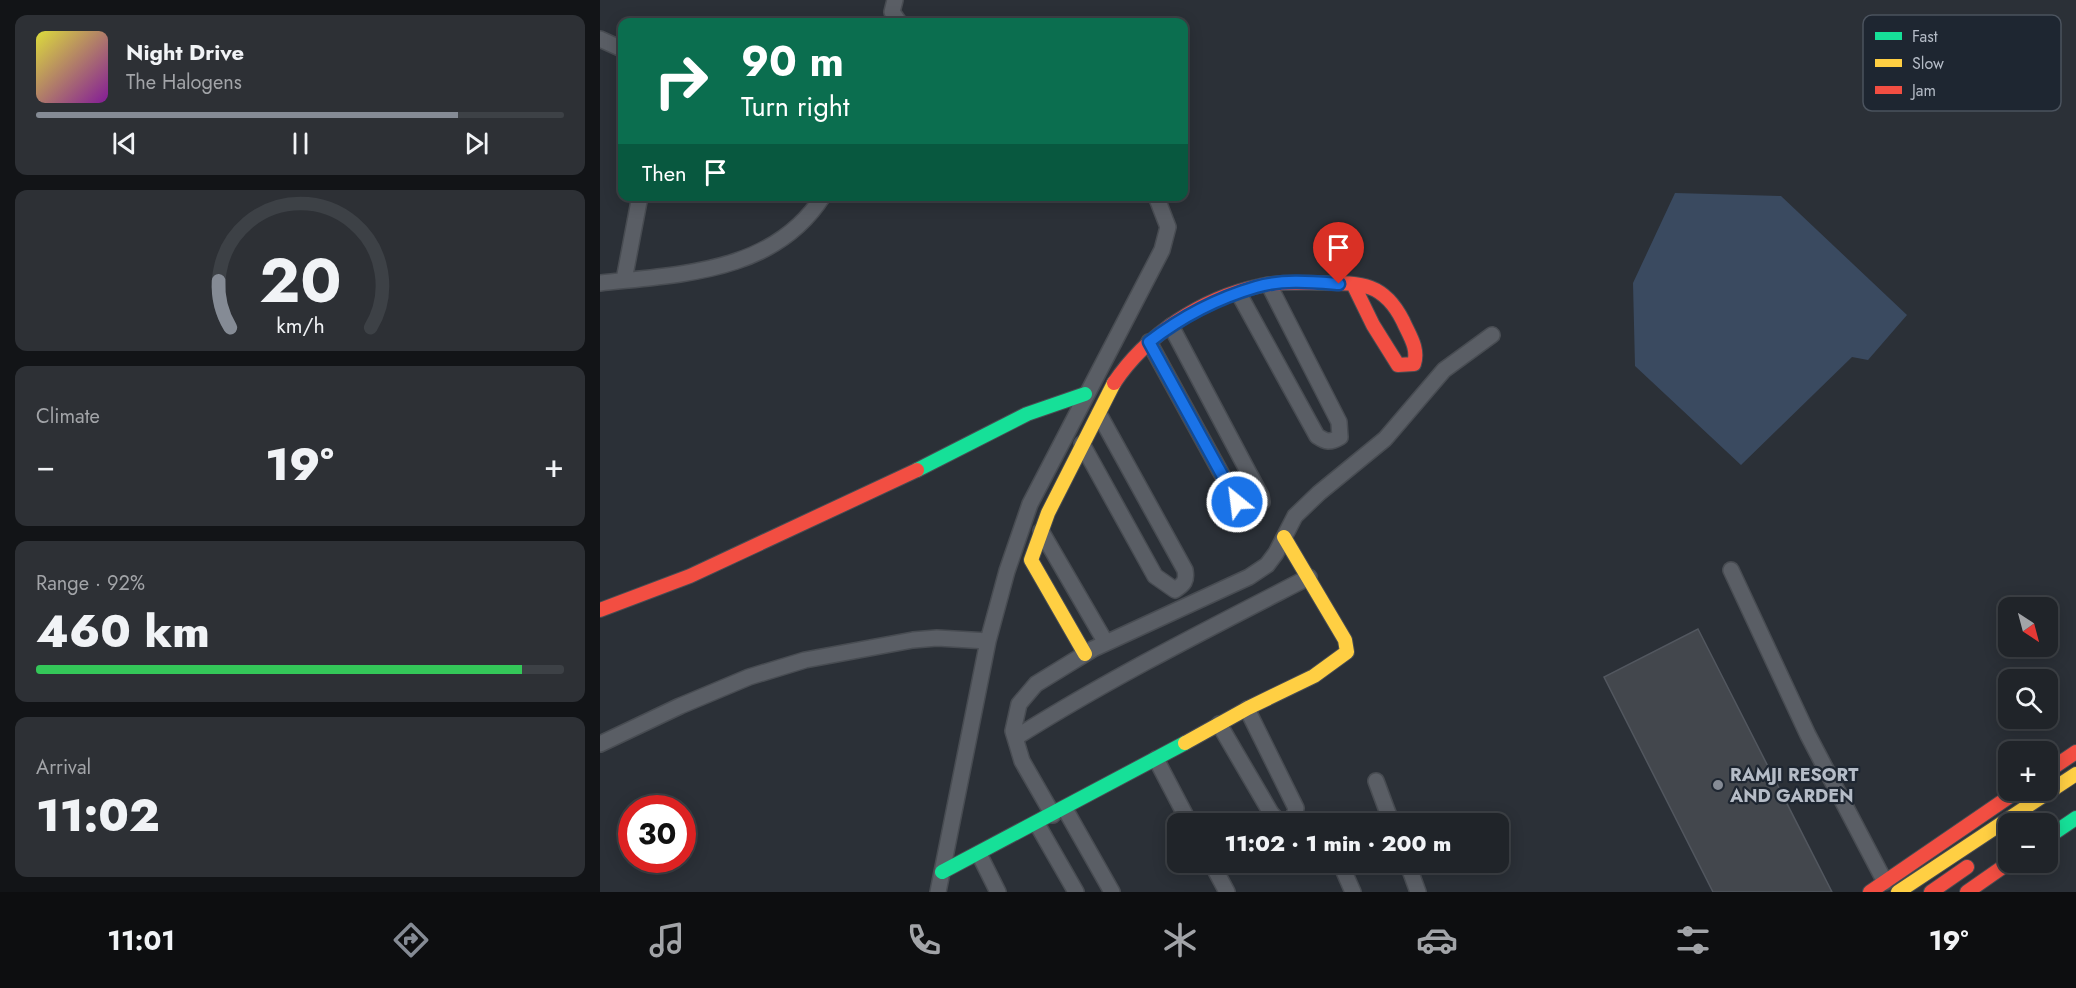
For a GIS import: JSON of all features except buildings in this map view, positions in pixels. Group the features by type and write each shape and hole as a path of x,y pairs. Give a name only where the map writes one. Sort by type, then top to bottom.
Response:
{"main road":[{"path":"1085,654 1031,560 1041,531 1082,444 1129,362 1149,342 1171,326 1239,294 1269,285 1353,284 1367,285 1384,292 1394,303 1416,351 1414,364 1398,365 1373,325 1353,284"},
{"path":"600,610 690,576 922,468 1027,414 1085,394"},
{"path":"942,872 1037,824 1247,709 1338,663 1347,652 1345,640 1284,537"},
{"path":"2058,764 2076,752"},
{"path":"1898,892 2076,774"},
{"path":"1870,892 2003,801"},
{"path":"2058,830 2076,818"},
{"path":"1931,892 1983,857"},
{"path":"1967,892 1998,870"}],"street":[{"path":"600,39 618,47"},
{"path":"624,280 639,201"},
{"path":"600,283 700,272 732,264 795,230 807,220 820,201"},
{"path":"938,892 988,641 1007,571 1030,504 1085,394 1162,250 1168,227 1158,201"},
{"path":"1239,294 1317,436 1326,441 1333,441 1340,437 1339,422 1269,285"},
{"path":"1149,342 1237,502 1251,511 1258,507 1262,502 1261,496 1171,326"},
{"path":"1112,892 1022,761 1013,731 1019,704 1036,684 1085,654 1249,577 1267,565 1295,516 1319,493 1385,439 1444,370 1492,335"},
{"path":"1082,444 1155,576 1175,590 1184,584 1187,578 1185,570 1099,414"},
{"path":"1041,531 1106,643"},
{"path":"1731,570 1808,735 1885,882"},
{"path":"1016,738 1161,653 1309,577"},
{"path":"600,744 680,706 749,677 805,660 913,640 937,638 988,641"},
{"path":"1219,724 1271,813 1280,823 1288,823 1294,816 1296,808 1247,709"},
{"path":"1156,759 1184,813"},
{"path":"1376,781 1388,813"},
{"path":"1037,824 1076,892"},
{"path":"979,854 998,892"},
{"path":"1217,873 1227,892"},
{"path":"1345,873 1353,892"},
{"path":"1411,873 1418,892"}],"water":[{"path":"1675,193 1781,196 1907,315 1868,360 1852,357 1741,465 1635,366 1633,283"}],"traffic: fast":[{"path":"917,470 1027,414 1085,394"},
{"path":"942,872 1185,743"},
{"path":"2058,830 2076,818"}],"traffic: slow":[{"path":"1085,654 1031,560 1048,513 1114,383"},
{"path":"1185,743 1248,708 1314,676 1347,652 1345,640 1284,537"},
{"path":"1898,892 2076,774"}],"traffic: jam":[{"path":"1114,383 1142,349 1177,321 1217,299 1267,284 1349,284 1360,285 1380,292 1396,308 1403,321 1414,347 1414,364 1398,365 1373,325 1353,284"},
{"path":"600,610 690,576 917,470"},
{"path":"2058,764 2076,752"},
{"path":"1870,892 2003,801"},
{"path":"1931,892 1967,867"},
{"path":"1967,892 1998,870"}],"place":[{"name":"RAMJI RESORT AND GARDEN","path":"1718,785"}],"route":[{"path":"1237,502 1149,342 1177,322 1210,305 1257,287 1280,283 1339,284"}]}
